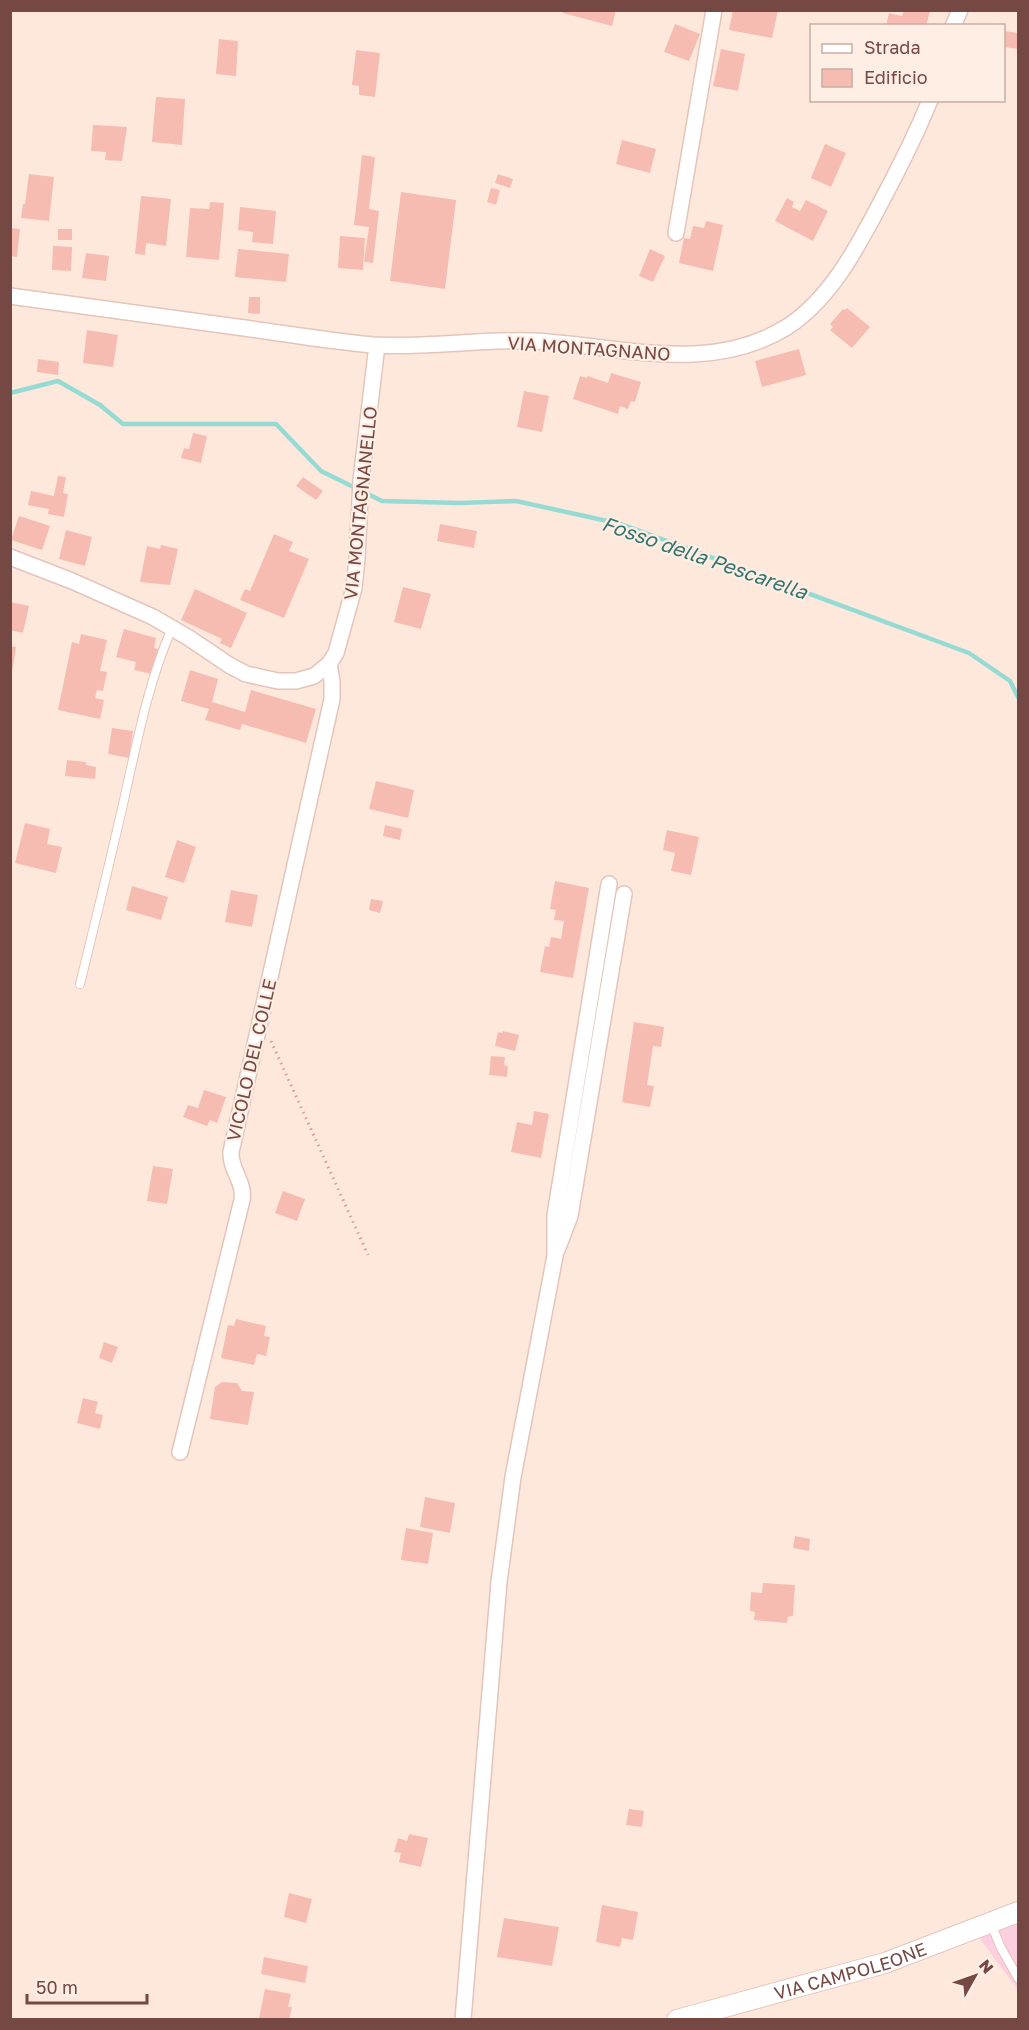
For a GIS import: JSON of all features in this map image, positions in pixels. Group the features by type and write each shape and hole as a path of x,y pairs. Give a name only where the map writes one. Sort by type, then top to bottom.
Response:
{"street":[{"path":"676,233 714,10"},
{"path":"954,24 960,10"},
{"name":"VIA MONTAGNANO","path":"10,296 377,345 531,341 635,353 678,355 723,351 765,337 799,318 827,289 880,203 929,102"},
{"name":"VIA MONTAGNANELLO","path":"329,664 339,647 354,588 361,480 377,345"},
{"path":"10,557 97,592 172,628 234,668 269,680 306,679 318,674 329,664"},
{"name":"VICOLO DEL COLLE","path":"180,1452 242,1200 242,1190 232,1167 231,1152 332,699 329,664"},
{"path":"463,2019 504,1533 520,1435 555,1256 555,1215 609,884"},
{"path":"555,1256 566,1230 571,1210 624,894"},
{"name":"VIA CAMPOLEONE","path":"677,2019 885,1963 1018,1912"}],"lane":[{"path":"80,984 107,877 141,723 160,658 172,628"},
{"path":"991,1922 1000,1946 1018,1978"}],"path":[{"path":"261,1017 368,1255"}],"shaded area":[{"path":"1018,1920 1018,1990 978,1936"}],"building":[{"path":"564,10 616,10 612,26 563,13"},
{"path":"733,10 778,10 772,38 729,30"},
{"path":"904,10 930,11 927,24 886,24 889,13 902,16"},
{"path":"675,24 700,34 689,61 664,52"},
{"path":"1005,31 1018,33 1018,49 1005,47"},
{"path":"219,39 238,41 236,76 216,74"},
{"path":"721,49 745,54 738,91 713,86"},
{"path":"356,50 380,53 375,97 359,95 359,86 352,85"},
{"path":"156,97 185,99 182,145 152,142"},
{"path":"93,125 127,127 122,161 105,160 106,152 91,151"},
{"path":"622,140 656,149 650,173 616,164"},
{"path":"825,144 846,153 831,187 811,178"},
{"path":"362,155 375,157 369,209 379,211 373,263 364,262 369,227 354,225"},
{"path":"29,174 54,177 49,221 21,218"},
{"path":"498,174 513,179 510,188 495,183"},
{"path":"491,188 500,190 496,205 487,202"},
{"path":"401,192 456,200 445,289 390,281"},
{"path":"141,196 171,199 166,246 146,243 145,255 135,254"},
{"path":"787,198 794,202 792,207 800,211 806,200 828,211 813,241 775,221"},
{"path":"210,202 224,203 219,260 186,257 190,208 209,209"},
{"path":"240,207 276,211 273,244 252,242 253,232 238,230"},
{"path":"706,221 723,225 713,271 679,263 684,238 690,239 693,226 704,228"},
{"path":"10,228 20,229 17,257 10,256"},
{"path":"58,229 72,229 72,240 58,240"},
{"path":"340,236 365,238 363,270 338,268"},
{"path":"53,246 72,247 71,271 52,270"},
{"path":"238,249 289,254 286,282 235,277"},
{"path":"650,249 665,256 653,282 639,276"},
{"path":"86,253 109,256 106,281 82,278"},
{"path":"249,297 260,297 260,314 248,313"},
{"path":"847,308 870,327 852,348 830,330 833,327 830,324 843,309"},
{"path":"87,330 118,335 113,367 83,363"},
{"path":"799,349 806,375 762,387 755,361"},
{"path":"38,359 59,362 58,375 37,372"},
{"path":"611,373 641,382 635,402 631,401 628,409 620,406 618,414 573,399 580,376 587,378 588,376 608,383"},
{"path":"524,391 549,396 542,432 517,427"},
{"path":"193,433 207,436 201,463 181,458 184,448 189,449"},
{"path":"58,476 66,477 63,493 68,494 64,517 48,514 49,509 28,505 31,491 54,496"},
{"path":"303,477 323,491 316,500 296,486"},
{"path":"19,516 50,526 42,550 11,540"},
{"path":"440,524 477,531 474,548 437,541"},
{"path":"66,530 92,537 85,566 59,559"},
{"path":"274,534 293,542 289,551 309,559 284,618 240,600 245,589 250,591"},
{"path":"161,545 178,549 170,585 140,582 147,546 160,549"},
{"path":"403,587 431,594 421,629 394,622"},
{"path":"195,589 247,613 231,648 220,643 222,639 181,620"},
{"path":"10,602 29,606 23,633 10,630"},
{"path":"124,629 156,638 154,648 158,649 151,674 134,670 136,662 116,657"},
{"path":"81,634 107,640 100,671 107,672 103,691 97,690 95,698 104,700 100,719 58,710 72,642 79,644"},
{"path":"10,646 16,647 12,673 10,673"},
{"path":"190,670 218,679 212,702 245,712 251,690 316,709 306,743 242,724 240,730 205,720 209,709 181,701"},
{"path":"112,728 133,731 129,758 108,754"},
{"path":"67,760 86,762 86,765 96,767 95,779 65,776"},
{"path":"376,781 414,790 408,818 369,809"},
{"path":"25,823 50,829 47,844 62,847 56,873 15,863"},
{"path":"385,825 402,829 400,840 383,836"},
{"path":"667,830 699,837 691,875 671,871 675,853 663,850"},
{"path":"177,840 196,847 184,883 165,877"},
{"path":"555,881 589,888 573,978 540,972 545,946 549,947 551,937 561,939 564,921 554,920 556,910 550,909"},
{"path":"132,886 168,897 161,920 126,910"},
{"path":"231,890 258,895 252,927 225,922"},
{"path":"371,899 383,901 380,913 369,910"},
{"path":"634,1022 664,1027 661,1047 653,1046 647,1085 654,1086 650,1107 622,1102"},
{"path":"498,1032 519,1035 515,1051 495,1046"},
{"path":"491,1056 505,1057 504,1065 508,1066 507,1077 489,1075"},
{"path":"204,1090 226,1097 217,1123 210,1120 207,1126 183,1117 188,1105 198,1108"},
{"path":"534,1111 549,1114 541,1158 511,1152 517,1122 532,1125"},
{"path":"153,1166 173,1169 167,1204 147,1201"},
{"path":"283,1191 305,1199 297,1221 275,1213"},
{"path":"236,1319 266,1326 264,1336 270,1337 266,1356 257,1354 254,1365 221,1358 228,1325 234,1326"},
{"path":"104,1342 118,1347 112,1363 99,1358"},
{"path":"222,1382 237,1383 242,1391 254,1392 248,1425 210,1419 215,1387"},
{"path":"83,1398 98,1402 95,1413 103,1415 100,1429 77,1423"},
{"path":"425,1497 455,1503 450,1533 420,1527"},
{"path":"406,1528 433,1533 428,1564 401,1560"},
{"path":"795,1536 810,1539 809,1551 793,1548"},
{"path":"763,1583 795,1585 793,1616 788,1617 787,1623 754,1620 755,1612 750,1611 751,1592 762,1593"},
{"path":"629,1809 644,1811 642,1827 626,1825"},
{"path":"409,1834 428,1838 421,1867 399,1862 401,1853 394,1852 398,1838 407,1841"},
{"path":"289,1893 312,1899 306,1923 284,1917"},
{"path":"602,1905 638,1912 633,1940 622,1938 620,1947 596,1942"},
{"path":"504,1918 559,1927 552,1966 497,1957"},
{"path":"264,1957 308,1966 305,1983 261,1974"},
{"path":"265,1989 291,1994 288,2007 292,2007 289,2020 259,2018"}],"waterway":[{"name":"Fosso della Pescarella","path":"10,393 58,381 100,405 123,424 276,424 321,471 382,501 459,503 516,501 621,524 969,653 1010,681 1018,697"}]}
